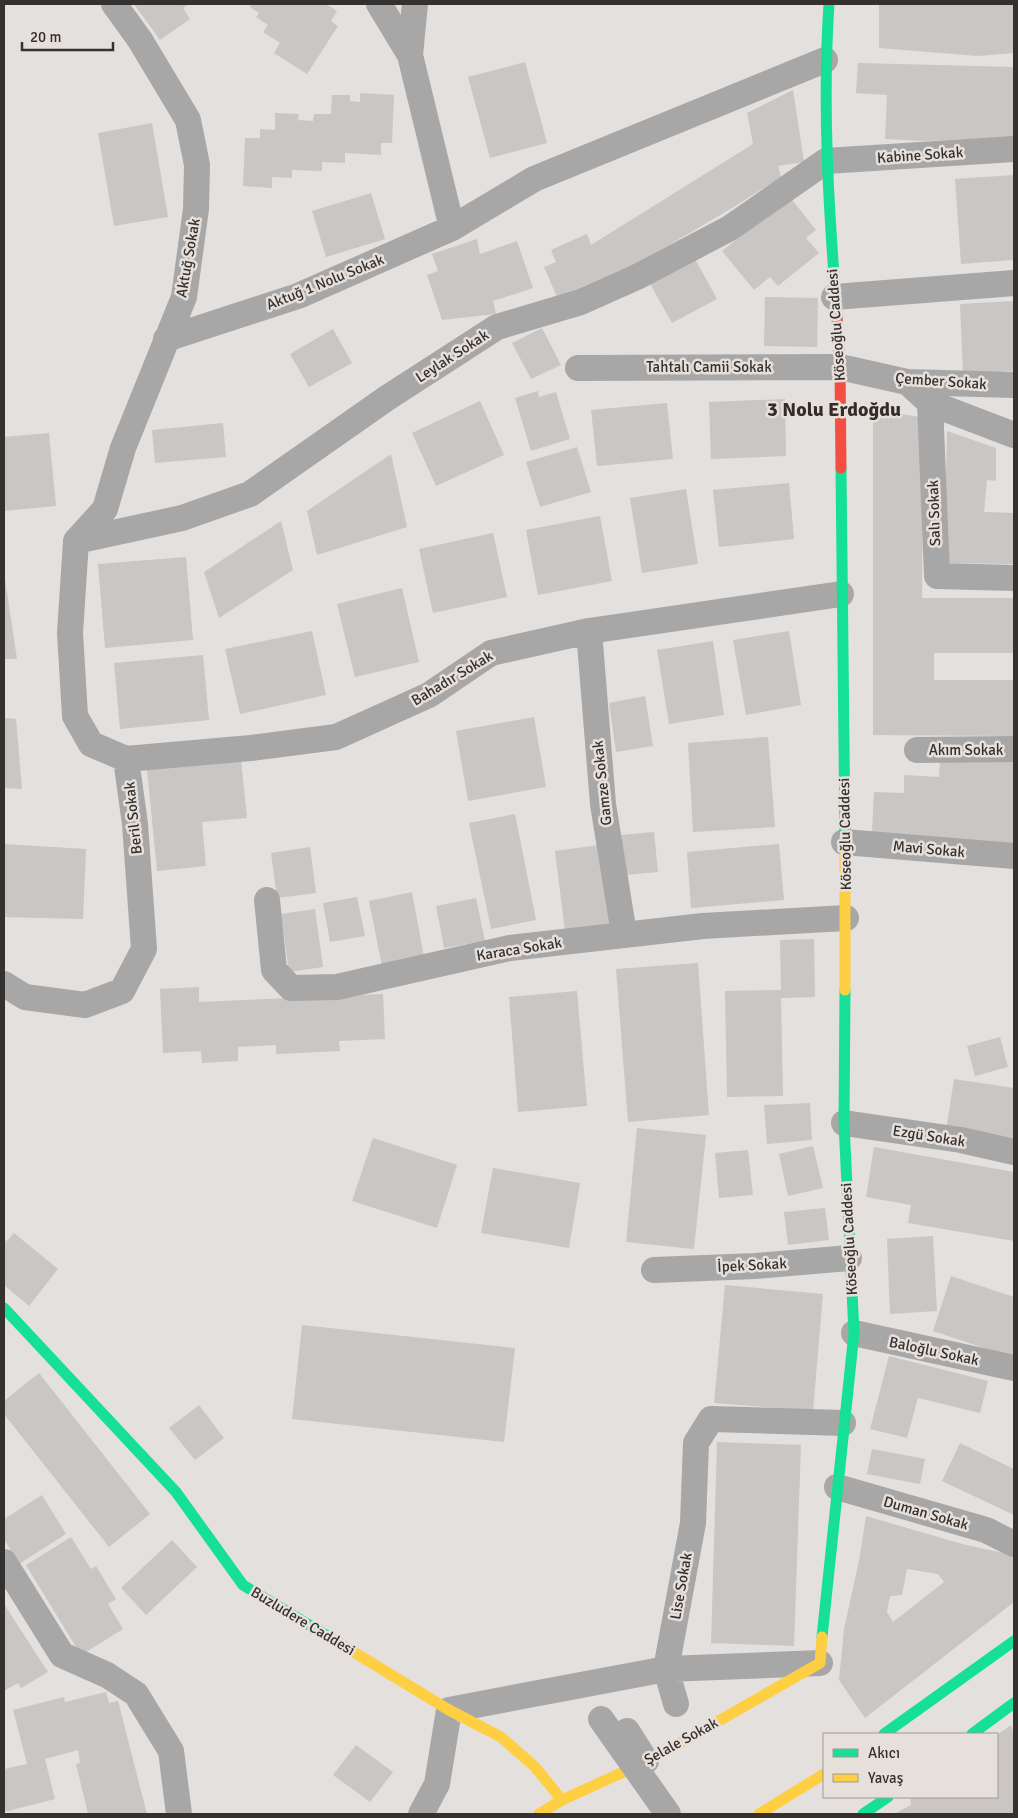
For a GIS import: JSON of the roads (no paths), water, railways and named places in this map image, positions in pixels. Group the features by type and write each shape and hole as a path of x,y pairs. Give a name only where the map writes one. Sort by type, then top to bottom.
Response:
{"street":[{"name":"Aktuğ Sokak","path":"76,541 105,509 123,448 184,297 196,209 197,165 188,120 140,40 114,4"},
{"path":"379,4 410,56 452,228"},
{"path":"410,56 415,4"},
{"name":"Köseoğlu Caddesi","path":"820,1663 843,1423 848,1403 854,1333 844,1123 846,918 840,366 826,161 825,60 829,4"},
{"name":"Aktuğ 1 Nolu Sokak","path":"166,339 298,296 452,228 534,179 825,60"},
{"name":"Kabine Sokak","path":"826,161 1014,149"},
{"name":"Leylak Sokak","path":"76,541 182,518 250,494 386,398 497,327 581,302 637,277 730,228 826,161"},
{"path":"834,297 1014,283"},
{"name":"Tahtalı Camii Sokak","path":"578,368 840,366"},
{"name":"Çember Sokak","path":"840,366 907,382 1014,385"},
{"path":"907,382 930,403 1014,435"},
{"name":"Salı Sokak","path":"930,403 937,576 1014,578"},
{"path":"76,541 70,633 75,716 91,744 126,759"},
{"name":"Bahadır Sokak","path":"126,759 251,748 336,737 429,695 491,652 590,631 841,594"},
{"name":"Gamze Sokak","path":"590,631 603,804 624,934"},
{"name":"Akım Sokak","path":"917,750 1014,749"},
{"name":"Beril Sokak","path":"4,984 25,997 85,1006 122,991 144,950 135,824 126,759"},
{"name":"Mavi Sokak","path":"844,842 1014,856"},
{"name":"Karaca Sokak","path":"267,900 274,970 291,988 337,987 510,948 703,926 846,918"},
{"name":"Ezgü Sokak","path":"844,1123 961,1140 1014,1152"},
{"name":"İpek Sokak","path":"654,1270 756,1266 849,1258"},
{"name":"Buzludere Caddesi","path":"4,1308 176,1492 243,1585 449,1710 501,1737 535,1767 562,1800"},
{"name":"Baloğlu Sokak","path":"854,1333 1014,1368"},
{"name":"Lise Sokak","path":"666,1669 693,1523 696,1443 711,1419 843,1423"},
{"name":"Duman Sokak","path":"837,1487 986,1530 1014,1544"},
{"path":"4,1562 62,1655 107,1675 136,1694 171,1751 179,1814"},
{"path":"885,1733 1014,1640"},
{"path":"421,1814 437,1784 449,1710 666,1669 820,1663"},
{"name":"Şelale Sokak","path":"539,1814 562,1800 646,1761 820,1663"},
{"path":"666,1669 676,1704"},
{"path":"973,1733 1014,1703"},
{"path":"601,1719 668,1814"},
{"path":"627,1731 646,1761"},
{"path":"759,1814 823,1775"},
{"path":"862,1814 886,1798"}],"district":[{"name":"3 Nolu Erdoğdu","path":"834,409"}]}
